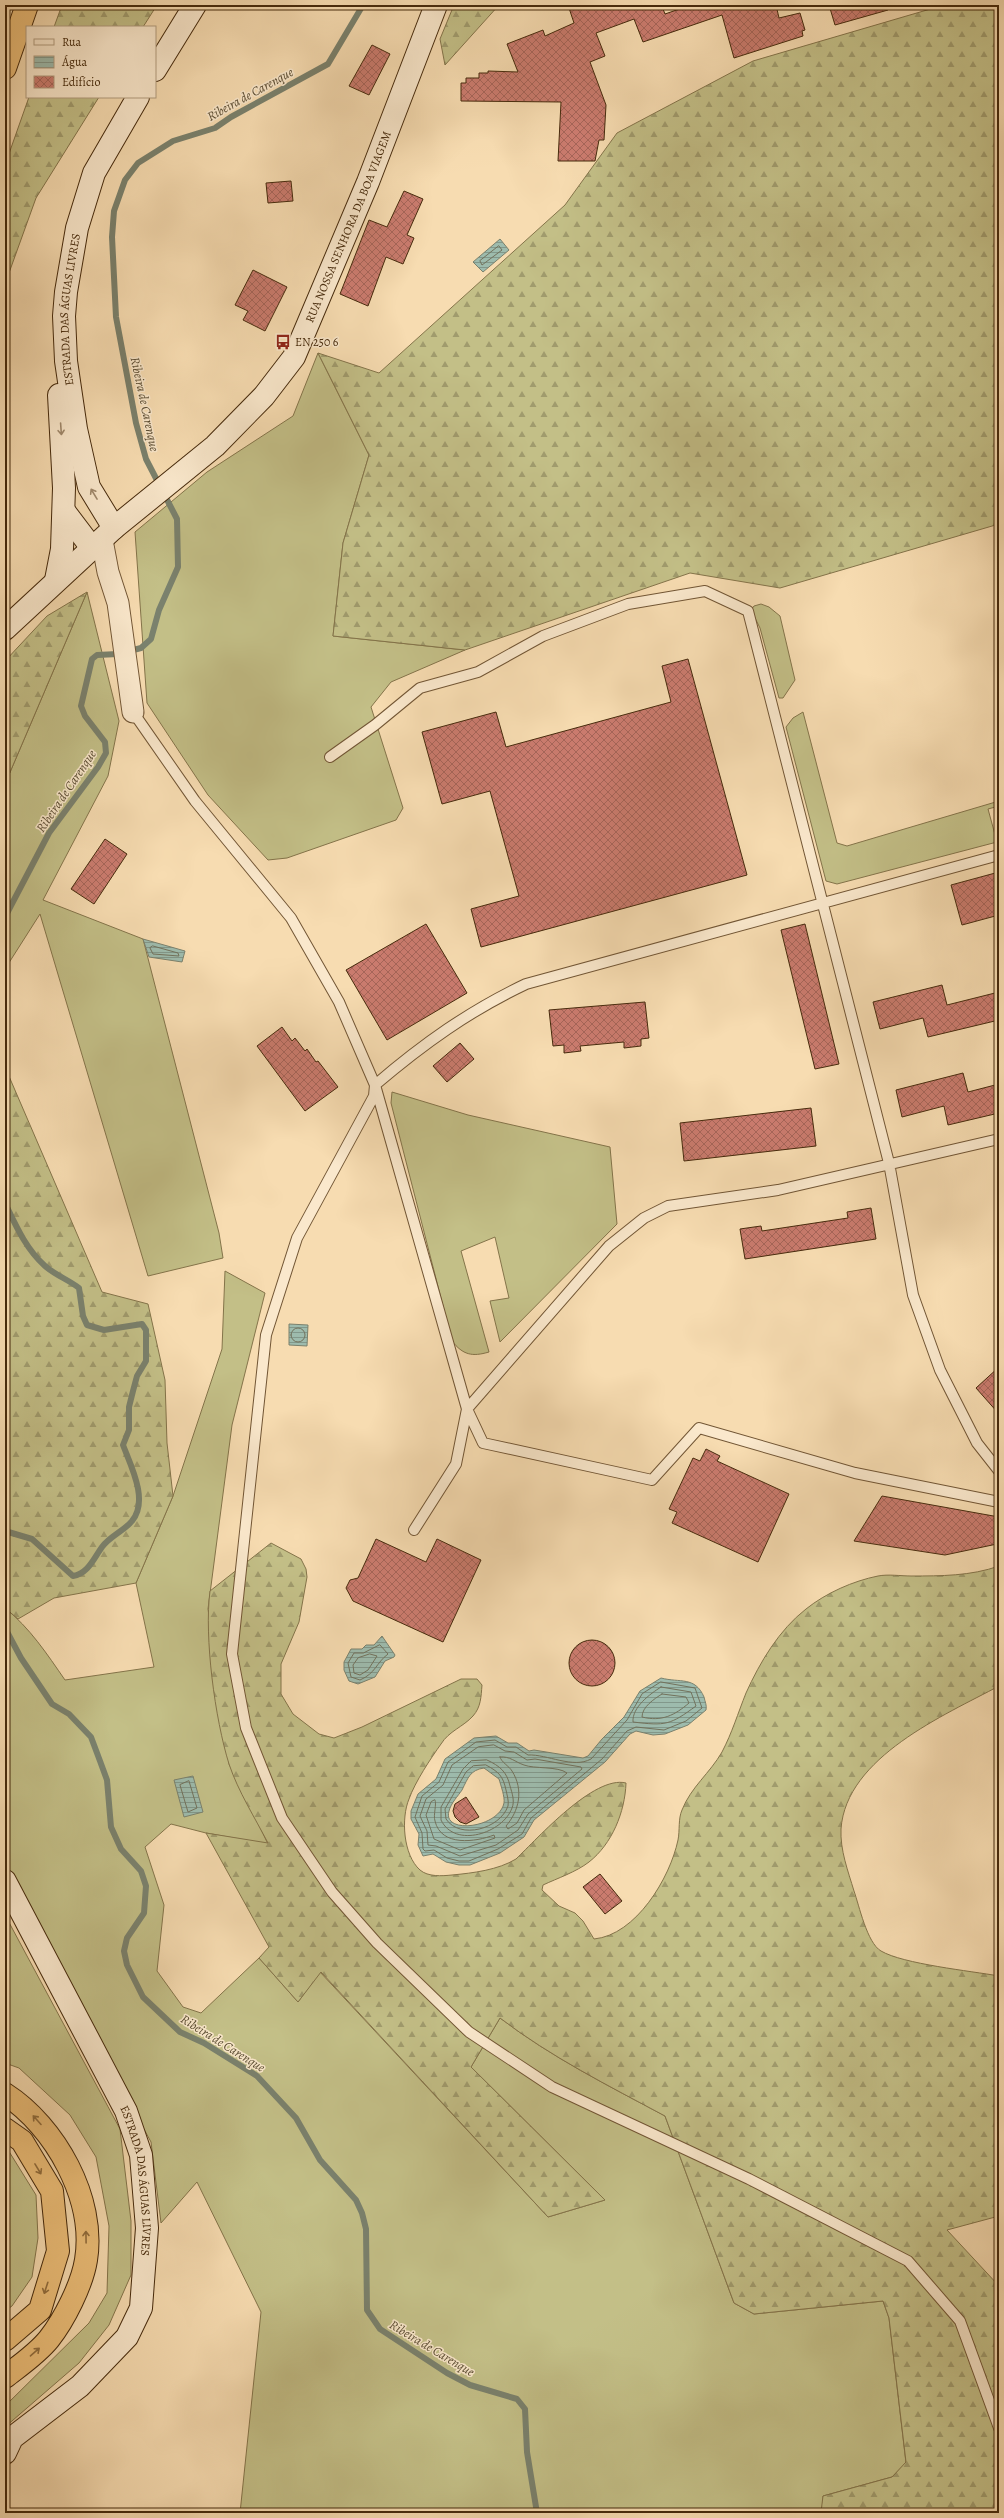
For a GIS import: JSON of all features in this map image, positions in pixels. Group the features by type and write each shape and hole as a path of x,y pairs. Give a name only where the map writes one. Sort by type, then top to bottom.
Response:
{"highway":[{"path":"5,68 27,5"},
{"path":"5,2094 24,2107 53,2138 74,2177 86,2222 86,2260 71,2303 48,2340 5,2377"},
{"path":"5,2129 22,2141 52,2191 58,2251 40,2310 5,2340"}],"main road":[{"path":"156,68 195,5"},
{"name":"RUA NOSSA SENHORA DA BOA VIAGEM","path":"5,630 102,538 215,446 264,396 294,357 368,182 436,5"},
{"name":"ESTRADA DAS ÁGUAS LIVRES","path":"102,538 76,428 66,361 64,316 66,292 77,228 94,173 137,98"},
{"path":"56,580 62,549 64,511 59,365 66,292"},
{"path":"64,511 102,538"},
{"name":"ESTRADA DAS ÁGUAS LIVRES","path":"5,1881 126,2111 141,2155 148,2228 141,2308 127,2337 80,2386 12,2438 5,2453"}],"street":[{"path":"102,538 108,572 118,603 133,712"}],"lane":[{"path":"330,757 375,725 420,688 478,672 543,636 628,604 705,591 748,611 890,1163 913,1295 940,1370 977,1443 999,1471"},
{"path":"133,712 195,801 291,918 339,1002 375,1085 467,1409 483,1443 652,1480 699,1428 855,1473 999,1502"},
{"path":"999,855 526,984 486,1003 443,1030 375,1085 374,1096 297,1238 266,1335 232,1654 246,1728 282,1818 332,1892 377,1944 469,2032 552,2087 750,2179 908,2261 960,2321 999,2428"},
{"path":"414,1530 456,1464 467,1409 609,1246 644,1218 668,1206 778,1190 999,1139"}],"green space":[{"path":"62,5 157,5 144,26 54,26"},
{"path":"454,5 499,5 445,65 440,39"},
{"path":"944,5 999,5 999,524 780,588 690,573 465,650 333,636 343,543 369,455 318,353 379,373 565,205 617,133 753,61"},
{"path":"29,98 98,98 36,198 5,284 5,165"},
{"path":"318,353 369,455 343,543 333,636 465,650 391,682 371,707 403,808 396,820 287,858 268,860 208,795 147,703 135,532 207,472 293,416"},
{"path":"87,592 119,721 108,776 43,900 143,939 219,1233 223,1258 148,1276 40,914 5,969 5,784"},
{"path":"87,592 5,784 5,661 47,616"},
{"path":"761,604 769,607 780,616 795,680 783,698 779,698 760,628 751,610 754,606"},
{"path":"803,712 837,843 847,846 999,801 999,806 988,809 997,842 837,884 826,881 786,727 793,718"},
{"path":"5,1067 102,1292 148,1304 165,1380 167,1443 173,1496 136,1583 54,1598 18,1619 5,1608"},
{"path":"392,1092 468,1115 610,1147 617,1224 500,1342 490,1301 509,1298 495,1237 461,1251 489,1352 468,1354 456,1346 452,1341 391,1103"},
{"path":"225,1271 265,1293 232,1425 208,1609 229,1764 268,1844 206,1833 171,1824 145,1847 164,1905 157,1971 183,2007 201,2013 259,1958 298,2002 320,1972 548,2217 605,2200 471,2067 500,2018 539,2046 665,2116 734,2303 754,2314 883,2301 889,2318 906,2463 892,2477 823,2496 823,2513 240,2513 261,2312 197,2182 161,2223 151,2142 5,1874 5,1608 22,1624 45,1651 65,1680 154,1667 136,1583 173,1496 222,1349"},
{"path":"271,1543 301,1559 306,1569 307,1577 299,1622 281,1664 281,1694 293,1714 319,1734 334,1738 362,1727 461,1679 477,1679 482,1685 480,1702 476,1713 444,1740 419,1778 406,1807 404,1826 407,1846 414,1863 420,1870 435,1876 444,1876 477,1872 509,1863 516,1859 567,1810 583,1798 598,1789 613,1783 626,1783 623,1805 616,1827 611,1837 597,1855 584,1866 543,1885 542,1890 559,1906 575,1913 583,1921 594,1939 609,1935 624,1927 637,1916 659,1887 674,1855 678,1840 681,1813 690,1794 722,1752 746,1693 764,1658 771,1647 796,1617 814,1603 831,1593 850,1584 869,1578 886,1575 956,1575 978,1572 999,1566 999,1686 952,1710 927,1725 902,1741 879,1760 860,1780 847,1803 841,1829 841,1837 847,1868 864,1923 876,1947 891,1956 905,1960 999,1976 999,2216 947,2230 999,2286 999,2513 821,2512 823,2496 892,2477 906,2462 889,2318 883,2301 754,2314 734,2303 665,2116 539,2046 500,2018 471,2067 605,2200 548,2217 321,1972 298,2002 259,1958 269,1947 206,1833 268,1843 237,1784 229,1764 215,1702 208,1631 210,1591"},
{"path":"5,1915 120,2129 131,2221 131,2275 109,2325 79,2363 5,2427 5,2406 89,2323 107,2293 109,2226 96,2157 70,2115 19,2068 5,2063"},
{"path":"5,2145 36,2195 38,2238 32,2277 12,2306 5,2311"}],"water":[{"path":"500,239 509,250 483,272 473,262"},
{"path":"143,939 185,951 182,962 149,957"},
{"path":"289,1324 308,1325 307,1346 289,1345"},
{"path":"382,1636 395,1655 394,1657 385,1661 375,1677 358,1684 349,1681 344,1670 344,1662 351,1649 362,1649 366,1645 374,1645"},
{"path":"661,1678 691,1683 700,1690 704,1697 706,1710 688,1725 665,1734 653,1735 636,1731 630,1734 605,1762 534,1820 524,1837 500,1853 470,1865 459,1865 446,1862 433,1854 423,1856 418,1845 419,1834 411,1819 411,1811 418,1794 436,1779 445,1759 474,1738 496,1736 508,1743 517,1743 529,1751 534,1750 583,1758 588,1756 602,1739 624,1717 640,1691","holes":["484,1768 499,1779 504,1801 500,1812 483,1823 472,1825 462,1826 449,1819 451,1805 472,1773"]},
{"path":"193,1776 203,1812 184,1817 174,1780"}],"building":[{"path":"568,5 667,5 667,7 663,9 665,14 691,5 776,5 779,18 800,13 805,30 802,31 803,36 734,58 722,15 643,42 634,19 596,33 605,56 590,62 606,105 604,140 599,140 595,161 558,161 561,102 461,101 461,83 466,83 466,78 479,78 479,73 488,73 488,71 518,72 507,44 543,30 545,36 574,23"},
{"path":"829,5 887,5 888,10 835,25"},
{"path":"372,45 390,54 369,95 349,86"},
{"path":"291,181 293,201 268,203 266,183"},
{"path":"404,191 423,199 407,235 414,238 403,264 386,257 368,306 340,294 369,220 387,227"},
{"path":"253,270 287,287 265,331 243,320 248,311 235,305"},
{"path":"688,659 747,875 481,947 471,909 519,896 490,791 442,804 422,732 496,712 506,747 671,702 662,666"},
{"path":"105,839 127,854 94,904 71,889"},
{"path":"999,872 999,915 962,925 951,885"},
{"path":"426,924 467,993 387,1040 346,970"},
{"path":"805,924 839,1064 815,1069 781,930"},
{"path":"942,985 947,1005 999,992 999,1020 928,1037 923,1018 880,1029 873,1002"},
{"path":"645,1002 649,1038 641,1039 641,1046 624,1048 624,1042 580,1046 581,1051 564,1053 564,1045 553,1046 549,1010"},
{"path":"282,1027 292,1041 295,1038 305,1051 307,1049 316,1062 318,1061 338,1087 305,1111 257,1046"},
{"path":"460,1043 474,1059 447,1082 433,1066"},
{"path":"963,1073 968,1092 999,1084 999,1113 948,1125 944,1106 902,1117 896,1090"},
{"path":"811,1108 816,1146 684,1161 680,1123"},
{"path":"871,1208 876,1239 745,1259 740,1229 761,1226 762,1231 848,1218 847,1212"},
{"path":"999,1367 999,1414 976,1388"},
{"path":"706,1449 720,1456 717,1461 789,1494 758,1562 672,1523 677,1512 669,1509 693,1458 700,1461"},
{"path":"882,1496 999,1517 997,1544 945,1555 854,1541"},
{"path":"376,1539 426,1562 437,1539 481,1560 443,1642 353,1601 346,1588 350,1580 358,1578"},
{"path":"592,1640 605,1644 611,1650 615,1663 611,1676 605,1682 592,1686 579,1682 573,1676 569,1663 573,1650 579,1644"},
{"path":"466,1797 479,1817 466,1824 460,1822 455,1817 453,1811 455,1804"},
{"path":"600,1874 622,1901 605,1914 583,1887"}],"waterway":[{"name":"Ribeira de Carenque","path":"5,917 49,833 98,767 106,753 105,742 85,716 81,706 92,659 97,655 118,654 141,648 151,639 159,610 178,567 177,519 146,459 136,423 116,317 112,237 114,211 125,180 138,163 173,141 215,128 231,117 328,64 363,5"},
{"name":"Ribeira de Carenque","path":"5,1203 22,1237 38,1259 49,1269 79,1288 83,1316 87,1325 104,1330 142,1324 146,1330 146,1361 137,1376 129,1407 129,1430 123,1445 134,1473 139,1494 137,1513 132,1521 105,1543 87,1569 78,1575 73,1576 32,1539 5,1531"},
{"name":"Ribeira de Carenque","path":"5,1628 21,1658 52,1704 69,1714 91,1737 100,1761 107,1780 111,1827 121,1849 141,1871 146,1886 144,1913 127,1938 124,1951 127,1965 143,1997 180,2032 204,2043 257,2076 296,2118 320,2160 356,2200 362,2213 366,2229 367,2310 380,2329 447,2373 470,2385 517,2399 525,2409 527,2452 537,2513"}],"place":[{"name":"EN 250 6","path":"283,342"}]}
